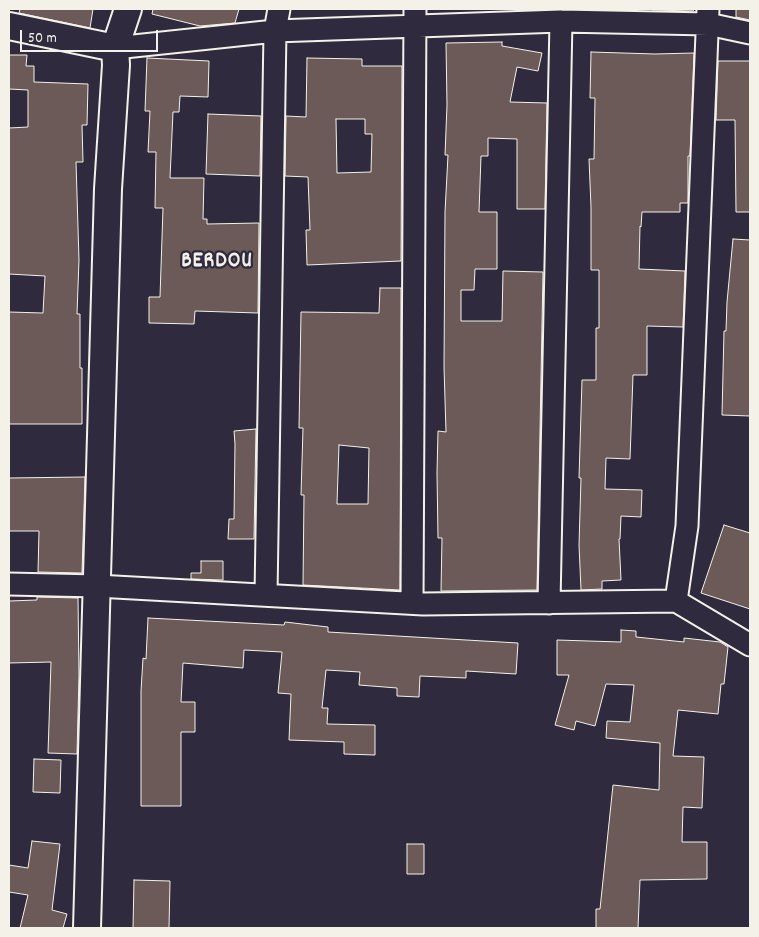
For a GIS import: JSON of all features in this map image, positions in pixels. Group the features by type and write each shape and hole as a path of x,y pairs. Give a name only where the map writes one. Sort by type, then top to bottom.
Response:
{"main road":[{"path":"87,928 108,189 116,65 115,48 128,9"},
{"path":"9,26 115,48"}],"street":[{"path":"266,595 275,31 279,9"},
{"path":"115,48 415,18 561,21 708,16 750,33"},
{"path":"676,602 687,526 708,16"},
{"path":"412,603 415,18"},
{"path":"549,603 561,21"},
{"path":"9,584 97,586 412,603 676,602 750,645"}],"building":[{"path":"20,9 93,9 90,28 19,13"},
{"path":"153,9 239,9 235,23 200,26 152,14"},
{"path":"652,9 694,9 693,11"},
{"path":"736,9 750,9 750,20 736,17"},
{"path":"502,42 502,46 542,53 538,71 517,67 510,102 547,103 545,209 517,209 517,139 488,138 488,156 481,156 479,212 497,212 497,269 475,269 474,290 461,290 461,321 502,321 503,271 543,272 537,590 441,591 442,538 438,538 437,473 438,431 446,432 444,367 445,212 448,155 445,155 447,105 446,43"},
{"path":"591,52 694,53 690,156 688,156 688,203 680,203 680,212 642,212 640,226 639,269 685,271 683,327 647,326 647,375 633,375 630,459 606,458 605,489 642,490 641,517 621,516 619,539 621,580 602,581 602,589 581,590 579,545 581,478 579,478 582,380 596,380 596,328 599,328 599,270 591,270 589,159 594,159 595,98 590,98"},
{"path":"9,55 27,55 26,66 34,66 34,82 88,84 87,125 82,125 83,162 76,162 79,260 77,314 80,314 82,424 9,424 9,312 43,313 45,276 9,274 9,128 28,127 28,90 9,89"},
{"path":"147,58 209,61 208,97 180,96 179,112 173,112 170,178 204,178 203,219 207,219 207,224 259,223 258,313 195,311 194,324 149,323 149,297 160,297 163,208 155,208 156,152 148,152 150,111 145,111"},
{"path":"307,58 362,59 362,66 402,66 401,261 307,265 306,230 310,230 308,177 285,176 286,116 306,117","holes":["336,119 365,119 365,134 372,134 371,172 337,173"]},
{"path":"718,61 750,61 750,212 736,212 735,120 716,120"},
{"path":"208,114 261,116 260,176 206,174"},
{"path":"733,239 750,240 750,416 722,415 724,331 726,331"},
{"path":"380,288 401,288 400,590 303,585 304,495 301,495 303,428 299,428 301,312 379,313","holes":["339,445 369,448 368,504 337,504"]},
{"path":"256,429 254,539 228,539 229,519 234,519 234,431"},
{"path":"85,477 82,573 38,572 39,531 9,531 9,478"},
{"path":"724,525 750,533 750,609 701,593"},
{"path":"201,561 223,561 223,580 191,579 191,573 201,573"},
{"path":"37,597 78,598 77,754 48,753 51,662 9,663 9,601 37,600"},
{"path":"148,618 284,625 285,622 328,627 328,632 518,643 516,674 466,671 466,678 420,676 419,697 397,696 397,688 359,685 360,672 326,670 322,708 328,708 327,724 375,725 375,755 344,754 344,742 289,740 291,694 278,693 282,652 244,650 243,668 183,663 181,702 195,702 195,732 181,732 181,806 141,806 141,691 143,658 146,659"},
{"path":"621,630 636,631 636,637 684,642 684,638 720,642 728,647 724,684 721,684 718,714 678,710 673,756 704,757 702,808 683,807 682,842 707,842 707,879 640,880 638,928 596,928 596,909 600,909 613,785 659,790 660,743 606,738 607,721 630,722 634,685 606,684 595,726 576,721 574,730 555,725 569,675 557,675 557,640 621,642"},
{"path":"34,759 61,760 60,793 33,792"},
{"path":"32,841 60,844 52,910 67,914 63,928 20,928 28,895 9,892 9,865 28,868"},
{"path":"407,844 424,844 424,874 407,874"},
{"path":"134,880 170,881 169,928 133,928"}],"district":[{"name":"BERDOU","path":"217,263"}]}
